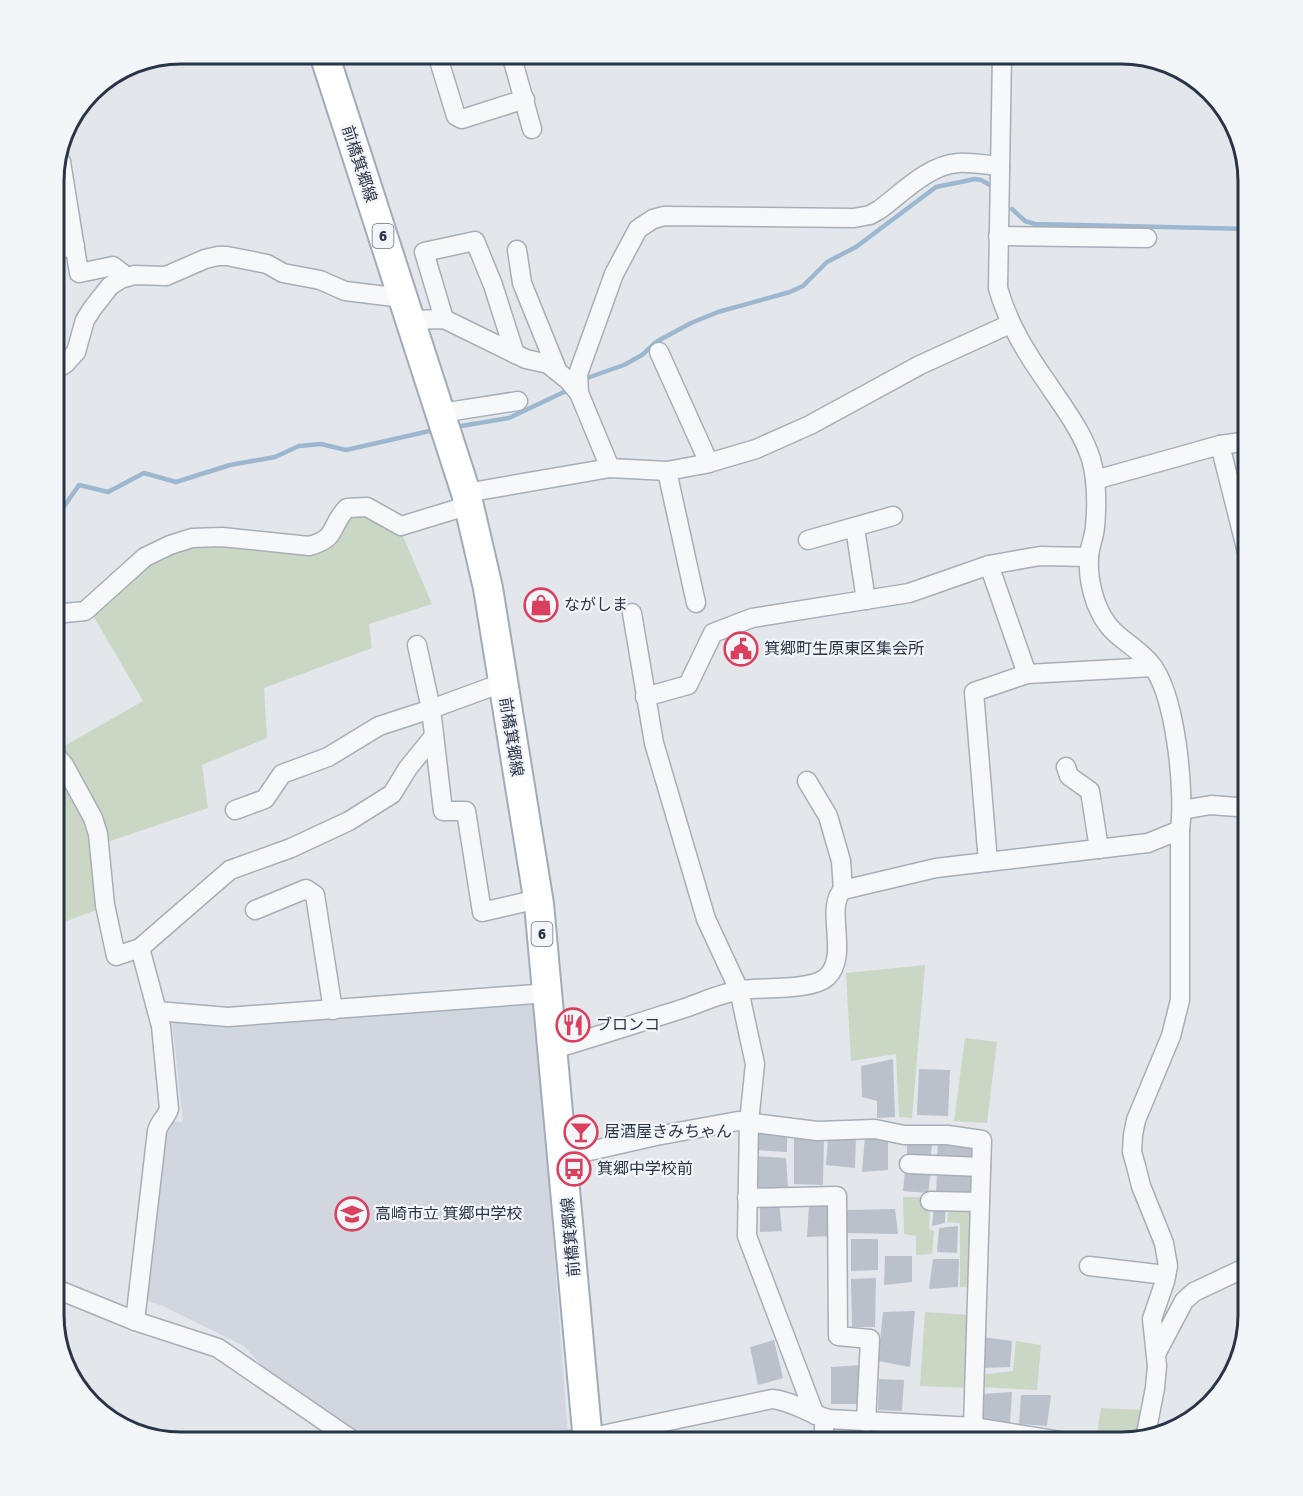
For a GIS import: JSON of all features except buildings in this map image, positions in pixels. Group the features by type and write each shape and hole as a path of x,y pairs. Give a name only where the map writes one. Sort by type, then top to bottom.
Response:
{"main road":[{"name":"前橋箕郷線","path":"327,64 468,499 488,588 538,899 554,1049 587,1432"}],"street":[{"path":"440,64 456,116 462,119 525,99"},
{"path":"514,64 532,129"},
{"path":"1002,65 998,288 1010,324 1074,422 1086,445 1095,480 1095,528 1089,557 1091,584 1105,623 1117,637 1153,667 1161,678 1173,715 1182,810 1180,1000 1171,1036 1136,1120 1132,1152 1141,1186 1164,1243 1168,1266 1152,1319 1156,1354 1155,1388 1147,1428"},
{"path":"610,468 579,393 578,374 614,274 638,229 653,219 664,216 854,218 870,215 879,210 931,171 947,165 959,163 1000,166"},
{"path":"65,186 79,273 113,266 127,277"},
{"path":"998,236 1147,238"},
{"path":"444,319 424,252 475,241 494,285 515,354"},
{"path":"65,248 75,246"},
{"path":"517,250 522,283 558,372"},
{"path":"65,364 76,352 85,320 110,286 134,275 166,276 205,259 227,256 267,264 283,273 320,280 345,291 444,319 515,354 548,364 579,393"},
{"path":"65,613 85,611 145,557 192,538 222,537 309,546 331,536 339,516 347,508 367,507 401,526 468,499 610,468 667,471 709,463 756,449 810,425 920,365 1010,324"},
{"path":"659,352 709,463"},
{"path":"444,421 518,400"},
{"path":"1095,480 1220,445 1238,443"},
{"path":"1220,445 1238,516"},
{"path":"667,471 696,603"},
{"path":"808,540 892,516"},
{"path":"855,528 867,600"},
{"path":"645,697 688,685 713,633 752,618 909,593 989,565 1040,556 1089,557"},
{"path":"989,565 1027,674"},
{"path":"632,613 654,743 706,919 739,990 755,1064 749,1122 747,1236 819,1416 822,1432"},
{"path":"417,645 431,709 443,811 466,812 482,912 538,899"},
{"path":"988,862 974,692 1027,674 1153,667"},
{"path":"235,810 265,799 282,774 328,757 379,726 502,683"},
{"path":"64,766 96,826 105,905 116,956 140,948 230,870 291,848 349,821 392,794 408,768 434,736"},
{"path":"1066,767 1069,776 1090,791 1099,849"},
{"path":"807,781 828,816 841,861 843,890"},
{"path":"1182,810 1211,805 1238,807"},
{"path":"554,1049 739,990 810,985 829,975 834,966 837,947 836,902 843,890 936,868 1148,843 1180,830"},
{"path":"255,910 306,889 315,895 333,1010"},
{"path":"135,1321 157,1131 159,1123 166,1118 169,1109 161,1026 140,948"},
{"path":"157,1011 228,1017 548,993"},
{"path":"563,1157 738,1121 817,1131 875,1130 904,1135 947,1135 982,1140 973,1427"},
{"path":"909,1164 981,1167"},
{"path":"747,1198 837,1196 838,1336 870,1339 866,1422"},
{"path":"930,1201 980,1202"},
{"path":"1089,1266 1166,1275"},
{"path":"1156,1354 1184,1301 1194,1292 1238,1271"},
{"path":"64,1292 135,1321 218,1348 341,1432"},
{"path":"624,1432 772,1399 786,1400 819,1416 866,1422 973,1427 1004,1432"}],"shaded area":[{"name":"高崎市立 箕郷中学校","path":"535,1000 568,1432 359,1432 266,1370 244,1346 163,1306 142,1299 165,1130 172,1121 183,1122 172,1021"}],"green space":[{"path":"355,512 402,534 432,604 369,624 372,648 264,688 267,738 202,765 208,808 110,841 88,791 64,754 64,746 143,701 91,612 147,562 194,544 299,552"},
{"path":"64,782 91,829 101,908 64,922"},
{"path":"925,965 912,1118 899,1117 896,1054 851,1061 846,973"},
{"path":"965,1038 997,1042 987,1123 954,1121"},
{"path":"903,1197 926,1197 930,1208 929,1229 934,1231 932,1254 916,1255 916,1236 904,1234"},
{"path":"977,1205 975,1286 960,1287 960,1223 947,1222 949,1206"},
{"path":"925,1312 972,1315 968,1388 920,1386"},
{"path":"1016,1341 1041,1345 1037,1390 981,1387 981,1375 1013,1371"},
{"path":"1101,1408 1143,1410 1140,1430 1097,1432"}],"waterway":[{"path":"587,378 624,365 642,355 656,342 691,323 718,312 790,292 803,286 827,262 856,247 936,187 975,179 990,185"},
{"path":"1012,209 1025,221 1035,224 1238,229"},
{"path":"455,427 509,418 566,391"},
{"path":"65,506 79,485 108,492 144,473 176,482 230,465 275,457 299,446 321,444 346,450 434,430"}],"place":[{"name":"ながしま","path":"541,605"},
{"name":"箕郷町生原東区集会所","path":"741,649"},
{"name":"ブロンコ","path":"573,1025"},
{"name":"居酒屋きみちゃん","path":"581,1132"},
{"name":"箕郷中学校前","path":"574,1169"},
{"name":"高崎市立 箕郷中学校","path":"352,1214"}]}
